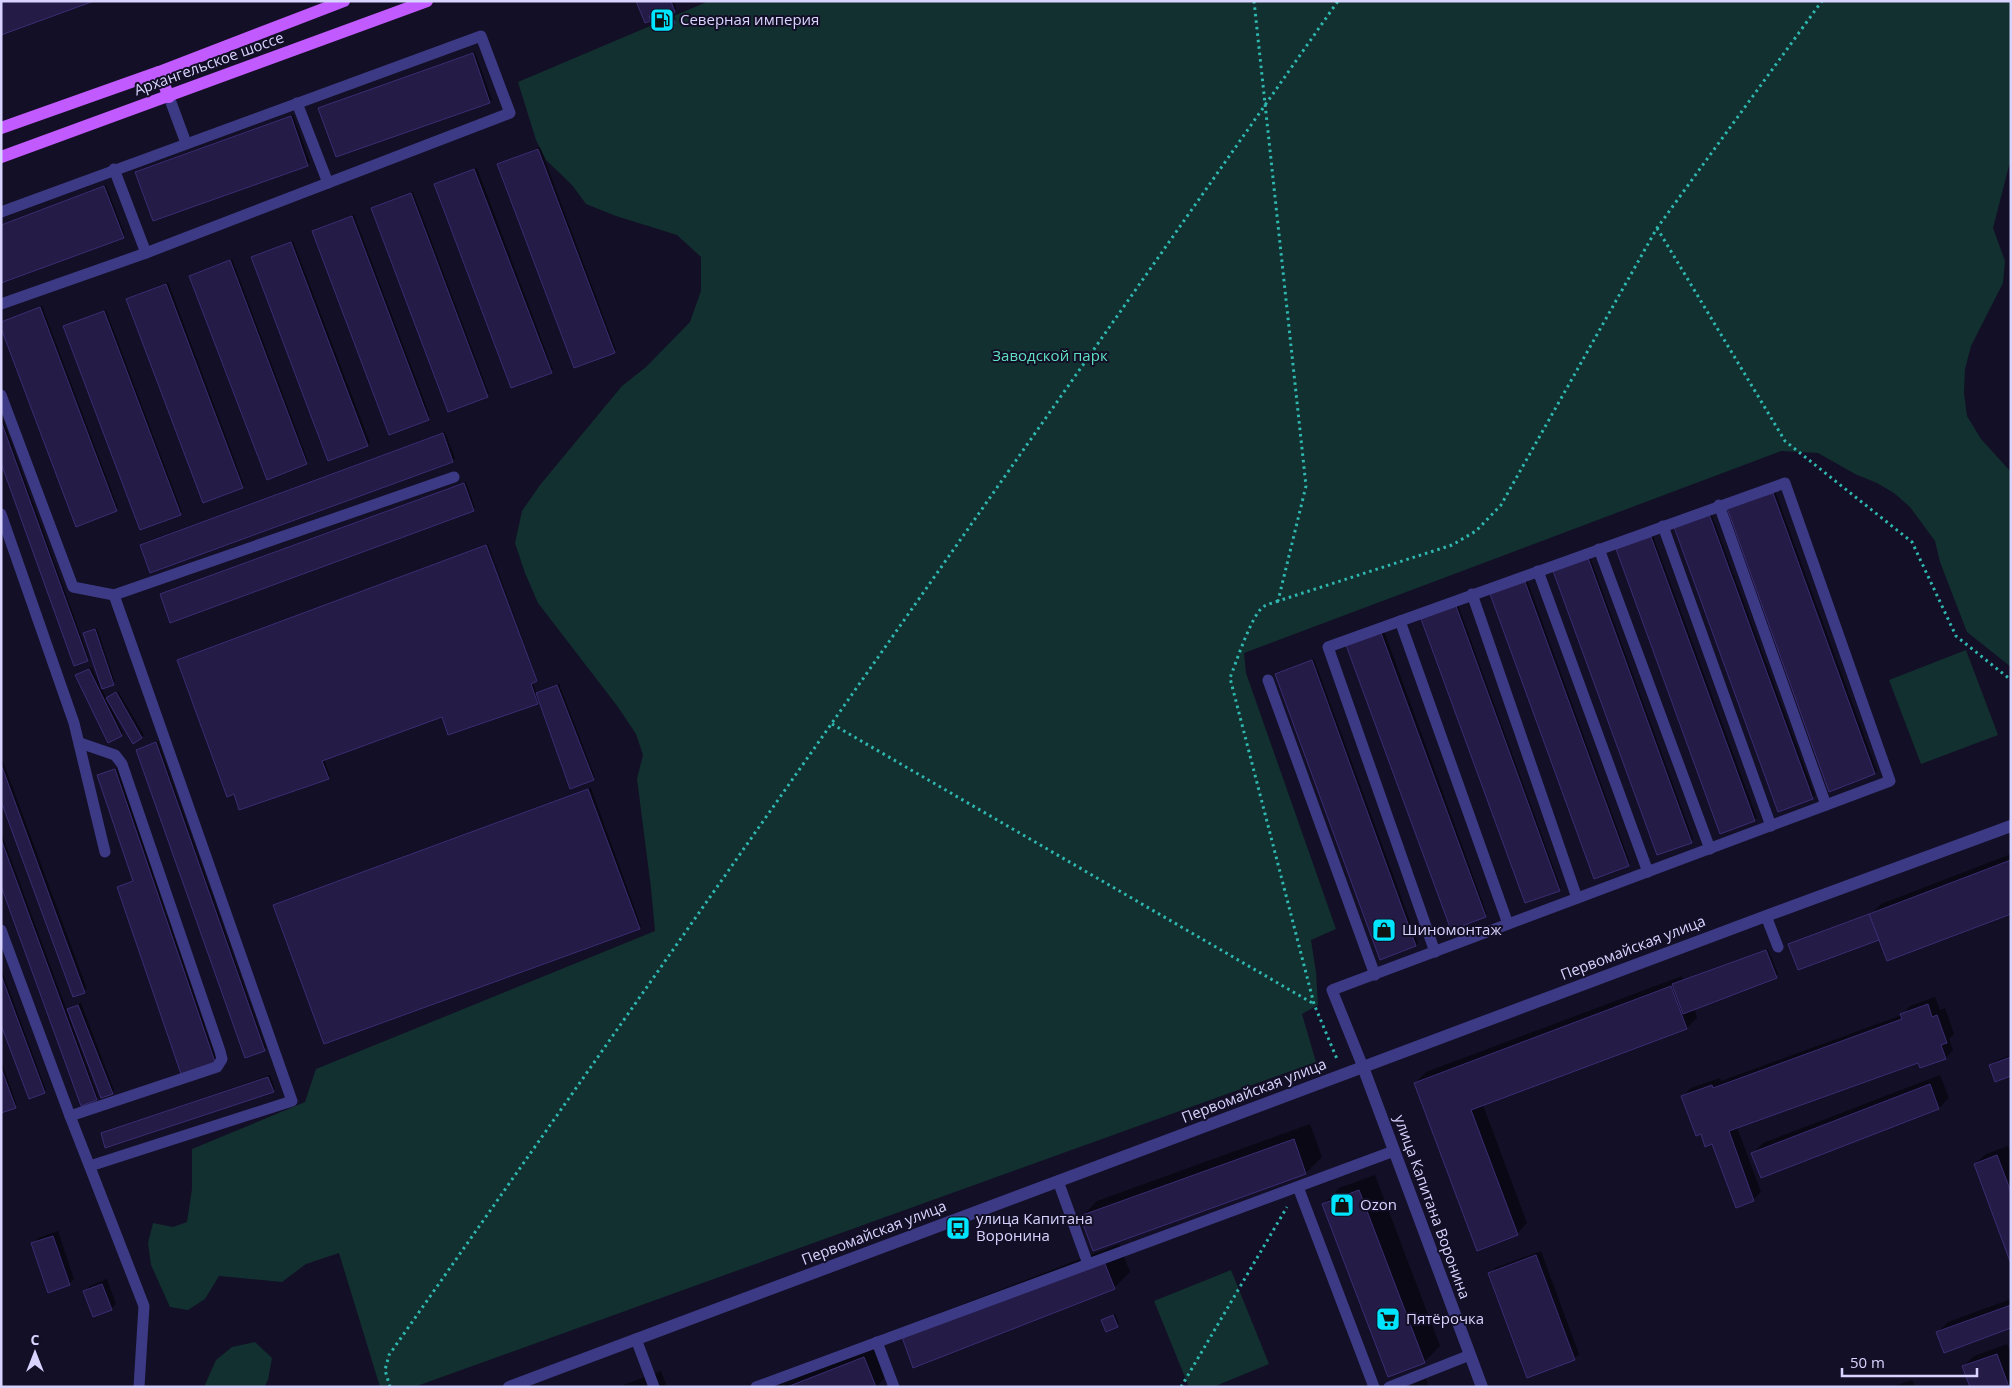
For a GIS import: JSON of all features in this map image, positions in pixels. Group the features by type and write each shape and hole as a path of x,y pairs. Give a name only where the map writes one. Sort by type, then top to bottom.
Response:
{"main road":[{"name":"Архангельское шоссе","path":"1,128 159,72 344,1"},
{"name":"Архангельское шоссе","path":"1,157 428,1"},
{"path":"159,72 168,97"}],"street":[{"name":"Первомайская улица","path":"509,1387 2011,826"},
{"name":"улица Капитана Воронина","path":"1363,1067 1482,1387"}],"lane":[{"path":"1,212 481,36 510,113 146,253 1,304"},
{"path":"168,97 186,143"},
{"path":"297,103 328,183"},
{"path":"114,169 146,253"},
{"path":"1,395 72,587 114,595 454,477"},
{"path":"1363,1067 1332,990 1375,975 1890,781 1785,483 1719,505 1328,647 1435,952"},
{"path":"1719,505 1826,805"},
{"path":"1,514 80,743 105,852"},
{"path":"1663,526 1771,826"},
{"path":"1598,549 1710,849"},
{"path":"1538,571 1648,872"},
{"path":"1472,594 1577,898"},
{"path":"90,1166 292,1100 114,595"},
{"path":"1400,621 1508,924"},
{"path":"1268,680 1375,975"},
{"path":"70,1116 217,1067 222,1059 122,764 115,755 80,743"},
{"path":"1766,916 1778,947"},
{"path":"1,930 70,1116 144,1306 139,1387"},
{"path":"756,1387 1394,1151"},
{"path":"1058,1181 1088,1264"},
{"path":"1298,1187 1374,1387"},
{"path":"636,1339 654,1387"},
{"path":"877,1342 894,1387"},
{"path":"1388,1387 1470,1355"}],"path":[{"path":"1254,1 1306,486 1278,601"},
{"path":"390,1387 385,1370 389,1355 1338,1"},
{"path":"1337,1059 1314,1004 1230,678 1243,643 1262,608 1278,601 1452,545 1476,531 1501,505 1657,228 1822,1"},
{"path":"1657,228 1785,441 1912,542 1956,636 2011,680"},
{"path":"832,724 1314,1004"},
{"path":"1181,1387 1298,1187"}],"green space":[{"name":"Заводской парк","path":"709,1 2011,1 2011,158 1993,228 2005,261 2003,283 1971,346 1965,369 1964,393 1967,416 1981,439 2011,472 2011,667 1967,632 1940,562 1935,541 1910,507 1894,493 1877,483 1855,474 1818,453 1781,451 1244,653 1246,673 1336,929 1311,940 1316,972 1318,1005 1302,1014 1316,1062 414,1387 380,1387 339,1253 306,1264 282,1282 219,1276 205,1299 188,1310 170,1307 151,1265 148,1243 153,1223 173,1227 187,1222 192,1189 192,1149 305,1102 316,1069 655,931 637,779 643,755 636,734 618,707 538,603 515,543 522,511 540,485 622,386 646,367 690,322 701,291 701,257 677,235 616,216 586,204 572,185 546,160 536,140 518,82"},
{"path":"1966,650 1998,735 1921,764 1889,680"},
{"path":"1231,1270 1269,1364 1213,1387 1189,1387 1154,1301"},
{"path":"255,1342 272,1358 268,1380 264,1387 204,1387 216,1360 232,1347"}],"building":[{"path":"1,1 94,1 1,35"},
{"path":"636,1 671,1 675,12 645,23"},
{"name":"Северная империя","path":"670,9 675,23 654,30 649,16"},
{"path":"473,53 490,103 336,157 318,108"},
{"path":"291,116 308,166 153,221 135,172"},
{"path":"538,149 615,353 574,368 497,164"},
{"path":"474,169 552,373 511,388 434,184"},
{"path":"104,186 124,238 1,283 1,225"},
{"path":"411,193 488,397 448,412 371,208"},
{"path":"352,216 429,420 389,435 312,231"},
{"path":"291,242 368,446 328,461 251,257"},
{"path":"230,260 307,464 267,480 189,276"},
{"path":"166,284 243,488 203,503 126,299"},
{"path":"40,307 117,511 76,527 1,328 1,322"},
{"path":"104,311 181,515 140,530 63,326"},
{"path":"1,421 88,661 74,666 1,463"},
{"path":"443,433 453,462 150,573 140,545"},
{"path":"464,483 474,511 170,623 160,594"},
{"path":"1773,493 1875,774 1829,792 1727,508"},
{"path":"1709,514 1813,799 1778,812 1674,527"},
{"path":"1651,537 1755,821 1720,834 1616,549"},
{"path":"486,545 537,681 531,684 538,704 448,735 442,717 322,761 329,779 239,810 234,794 227,797 177,660"},
{"path":"1588,558 1692,843 1657,855 1553,571"},
{"path":"1525,582 1629,866 1594,879 1490,594"},
{"path":"1456,606 1560,891 1525,903 1421,619"},
{"path":"95,629 114,685 102,689 83,633"},
{"path":"1381,633 1486,917 1451,930 1346,645"},
{"path":"1312,660 1416,946 1380,960 1275,674"},
{"path":"89,669 122,736 108,743 75,675"},
{"path":"557,685 594,780 570,789 536,693"},
{"path":"116,692 142,738 133,744 106,698"},
{"path":"156,742 265,1051 245,1058 136,750"},
{"path":"1,764 85,993 73,997 1,801"},
{"path":"115,769 215,1062 181,1074 117,887 133,881 97,775"},
{"path":"588,789 640,929 324,1044 273,905"},
{"path":"1,839 97,1100 81,1106 1,886"},
{"path":"2011,860 2011,914 1887,961 1869,914"},
{"path":"1869,914 1879,940 1798,970 1788,944"},
{"path":"1766,950 1777,978 1683,1014 1672,984"},
{"path":"1,975 45,1093 29,1099 1,1025"},
{"path":"1671,986 1687,1029 1471,1110 1518,1235 1477,1251 1414,1083"},
{"path":"1928,1004 1932,1017 1937,1015 1947,1043 1941,1045 1946,1059 1920,1068 1918,1063 1729,1131 1754,1201 1736,1208 1712,1144 1705,1147 1701,1134 1696,1136 1681,1096 1712,1085 1713,1088 1902,1019 1900,1014"},
{"path":"78,1005 113,1094 101,1098 67,1009"},
{"path":"2011,1057 2011,1076 1995,1082 1989,1065"},
{"path":"1,1068 16,1108 1,1113"},
{"path":"268,1077 274,1092 105,1148 101,1133"},
{"path":"1930,1084 1939,1109 1761,1178 1751,1153"},
{"path":"1294,1139 1306,1174 1093,1251 1080,1216"},
{"path":"1997,1155 2011,1192 2011,1264 1974,1164"},
{"path":"1359,1190 1425,1363 1388,1377 1322,1204"},
{"path":"53,1236 70,1285 48,1293 31,1243"},
{"path":"1536,1255 1575,1360 1527,1378 1488,1273"},
{"path":"1103,1259 1115,1289 913,1368 902,1337"},
{"path":"102,1284 112,1310 93,1317 83,1291"},
{"path":"2011,1305 2011,1328 1944,1353 1936,1332"},
{"path":"1113,1315 1118,1327 1106,1332 1101,1320"},
{"path":"1997,1354 2009,1387 1970,1387 1962,1366"},
{"path":"864,1357 876,1387 787,1387"}],"place":[{"name":"Северная империя","path":"662,20"},
{"name":"Шиномонтаж","path":"1384,930"},
{"name":"Ozon","path":"1342,1205"},
{"name":"улица Капитана Воронина","path":"958,1228"},
{"name":"Пятёрочка","path":"1388,1319"}]}
